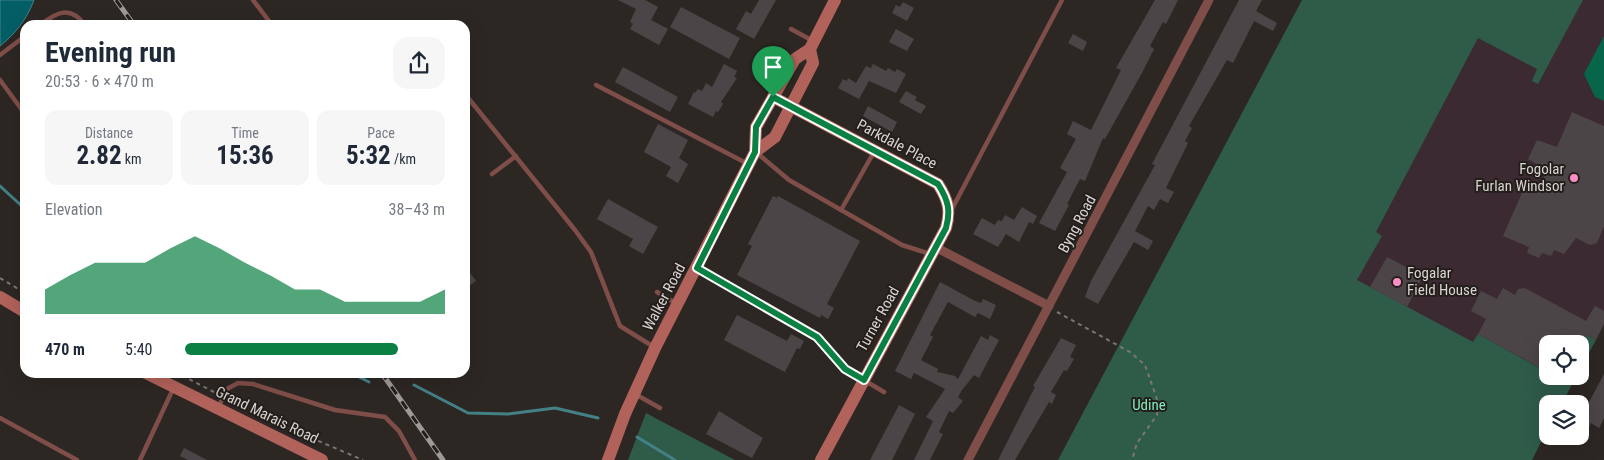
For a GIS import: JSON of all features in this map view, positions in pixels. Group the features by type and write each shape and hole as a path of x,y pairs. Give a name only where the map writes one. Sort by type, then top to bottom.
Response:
{"street":[{"name":"Walker Road","path":"608,460 634,394 655,348 755,152 756,127 794,59 812,45 835,0"},
{"name":"Byng Road","path":"968,460 1210,0"},
{"name":"Walker Road","path":"755,152 775,137 791,107 814,63 812,45"},
{"name":"Parkdale Place","path":"773,97 938,184 946,197 950,212"},
{"path":"950,212 946,228 934,251 1049,306"},
{"name":"Turner Road","path":"821,460 934,251"},
{"path":"0,297 20,309"},
{"name":"Grand Marais Road","path":"156,378 322,460"}],"lane":[{"path":"253,0 268,20"},
{"path":"950,212 1062,0"},
{"path":"46,20 53,15 65,11 78,16 81,20"},
{"path":"791,29 812,45"},
{"path":"0,55 20,40"},
{"path":"772,66 786,74"},
{"path":"0,80 20,107"},
{"path":"596,84 749,164"},
{"path":"470,100 591,252 620,326 655,348"},
{"path":"842,210 874,150"},
{"path":"755,152 788,180 902,245 934,251"},
{"path":"492,174 516,156"},
{"path":"697,268 817,337 845,369 884,392"},
{"path":"657,292 678,305"},
{"path":"217,409 227,389 238,383 254,384 335,410 385,417 399,431 415,460"},
{"path":"140,460 173,387"},
{"path":"634,394 660,408"},
{"path":"0,418 77,460"}],"path":[{"path":"0,278 20,290"},
{"path":"1062,315 1130,352 1145,366 1158,402 1157,415 1137,443 1132,460"},
{"path":"187,378 218,394"},
{"path":"268,419 363,460"}],"shaded area":[{"path":"1302,0 1604,0 1604,324 1589,352 1589,335 1539,335 1539,385 1572,385 1566,395 1539,395 1540,445 1532,460 1379,460"}],"green space":[{"name":"Udine","path":"1302,0 1583,0 1538,84 1532,81 1537,69 1478,38 1376,232 1382,236 1357,280 1473,342 1478,334 1539,368 1539,385 1572,385 1566,395 1539,395 1540,445 1532,460 1058,460"},
{"path":"1604,36 1604,101 1595,97 1584,74"},
{"path":"1589,336 1596,340 1589,353"},
{"path":"646,413 657,419 735,460 628,460"}],"water":[{"path":"0,0 34,0 23,20 20,20 20,25 0,46"}],"building":[{"path":"618,0 645,0 658,7 651,20 668,29 659,45 630,29 633,24 630,22 636,9"},
{"path":"759,0 776,0 754,39 736,29 746,11 751,14"},
{"path":"1155,0 1178,0 1166,24 1163,22 1150,46 1154,49 1143,71 1105,139 1103,138 1085,181 1080,179 1055,231 1039,223 1067,172 1060,168 1076,139 1067,134 1073,121 1091,130 1121,70 1116,68"},
{"path":"1239,0 1262,0 1256,11 1277,23 1273,31 1254,21 1233,63 1227,60 1189,126 1192,128 1185,141 1188,143 1166,188 1174,192 1168,203 1160,199 1154,210 1148,206 1135,231 1153,241 1151,245 1148,250 1134,242 1098,304 1085,297 1091,281 1155,165 1152,164"},
{"path":"903,2 914,8 907,21 892,13 896,5 900,7"},
{"path":"681,7 740,38 729,59 670,27"},
{"path":"896,29 914,39 907,51 889,42"},
{"path":"1073,34 1087,42 1083,51 1068,43"},
{"path":"724,64 737,71 734,77 737,78 721,102 723,104 713,117 688,104 694,92 698,89 702,91 706,83 712,87"},
{"path":"873,64 886,71 888,68 895,72 897,69 906,74 896,93 869,81 859,99 838,88 843,79 847,81 848,78 856,83 866,66 871,68"},
{"path":"623,67 678,97 670,112 615,82"},
{"path":"906,91 917,97 915,100 926,106 921,114 899,102"},
{"path":"868,106 897,122 892,132 863,116"},
{"name":"Fogolar Furlan Windsor","path":"1572,112 1604,126 1604,226 1597,243 1590,245 1576,238 1564,254 1554,250 1551,256 1542,253 1539,258 1527,253 1529,247 1503,236 1525,186 1538,191 1547,170 1528,159 1537,140 1557,147"},
{"path":"658,124 688,140 679,158 688,164 678,183 666,176 671,167 644,152"},
{"path":"773,196 777,198 778,196 860,241 827,304 834,308 828,319 821,315 820,318 737,275 752,246 748,244"},
{"path":"608,199 658,227 643,254 629,246 633,239 597,219"},
{"path":"1022,207 1037,216 1033,224 1029,222 1019,242 1006,234 998,247 973,234 982,218 995,225 998,220 1002,221 1005,215 1014,220"},
{"name":"Fogalar Field House","path":"1387,257 1423,276 1407,307 1370,287"},
{"path":"470,273 476,281 470,285"},
{"path":"940,282 975,301 981,303 983,299 996,305 990,319 978,313 975,317 948,302 930,335 933,337 921,360 938,369 937,372 955,376 958,379 981,336 988,340 990,335 999,340 979,378 974,375 962,390 958,397 963,401 953,413 949,411 939,432 943,434 930,460 914,460 933,421 926,417 945,389 914,373 911,379 895,371"},
{"path":"1503,288 1515,295 1518,289 1525,288 1586,321 1595,306 1604,311 1604,324 1596,340 1589,335 1539,335 1539,367 1478,334 1486,319 1471,311 1481,291 1497,299"},
{"path":"737,315 787,341 791,334 804,341 800,349 797,348 785,372 724,340"},
{"path":"1061,338 1076,345 1070,357 1074,359 1067,371 1064,370 1051,392 1056,395 1052,404 1049,402 1015,460 998,460 1035,387 1033,386"},
{"path":"1604,374 1604,418 1599,428 1591,423 1589,427 1589,402"},
{"path":"899,405 915,414 892,460 870,460"},
{"path":"719,411 763,438 752,458 706,434"},
{"path":"184,448 207,460 188,460 180,456"}],"waterway":[{"path":"0,186 20,204"},
{"path":"361,378 369,382"},
{"path":"414,385 468,413 508,414 555,408 598,418"},
{"path":"637,437 675,460"}],"railway":[{"path":"116,0 130,20"},
{"path":"385,378 443,460"}],"place":[{"name":"Fogolar Furlan Windsor","path":"1574,178"},
{"name":"Fogalar Field House","path":"1397,282"}],"route":[{"path":"773,97 938,184 946,197 950,212 946,228 864,380 845,369 817,337 697,268 755,152 756,127 773,97"}]}
